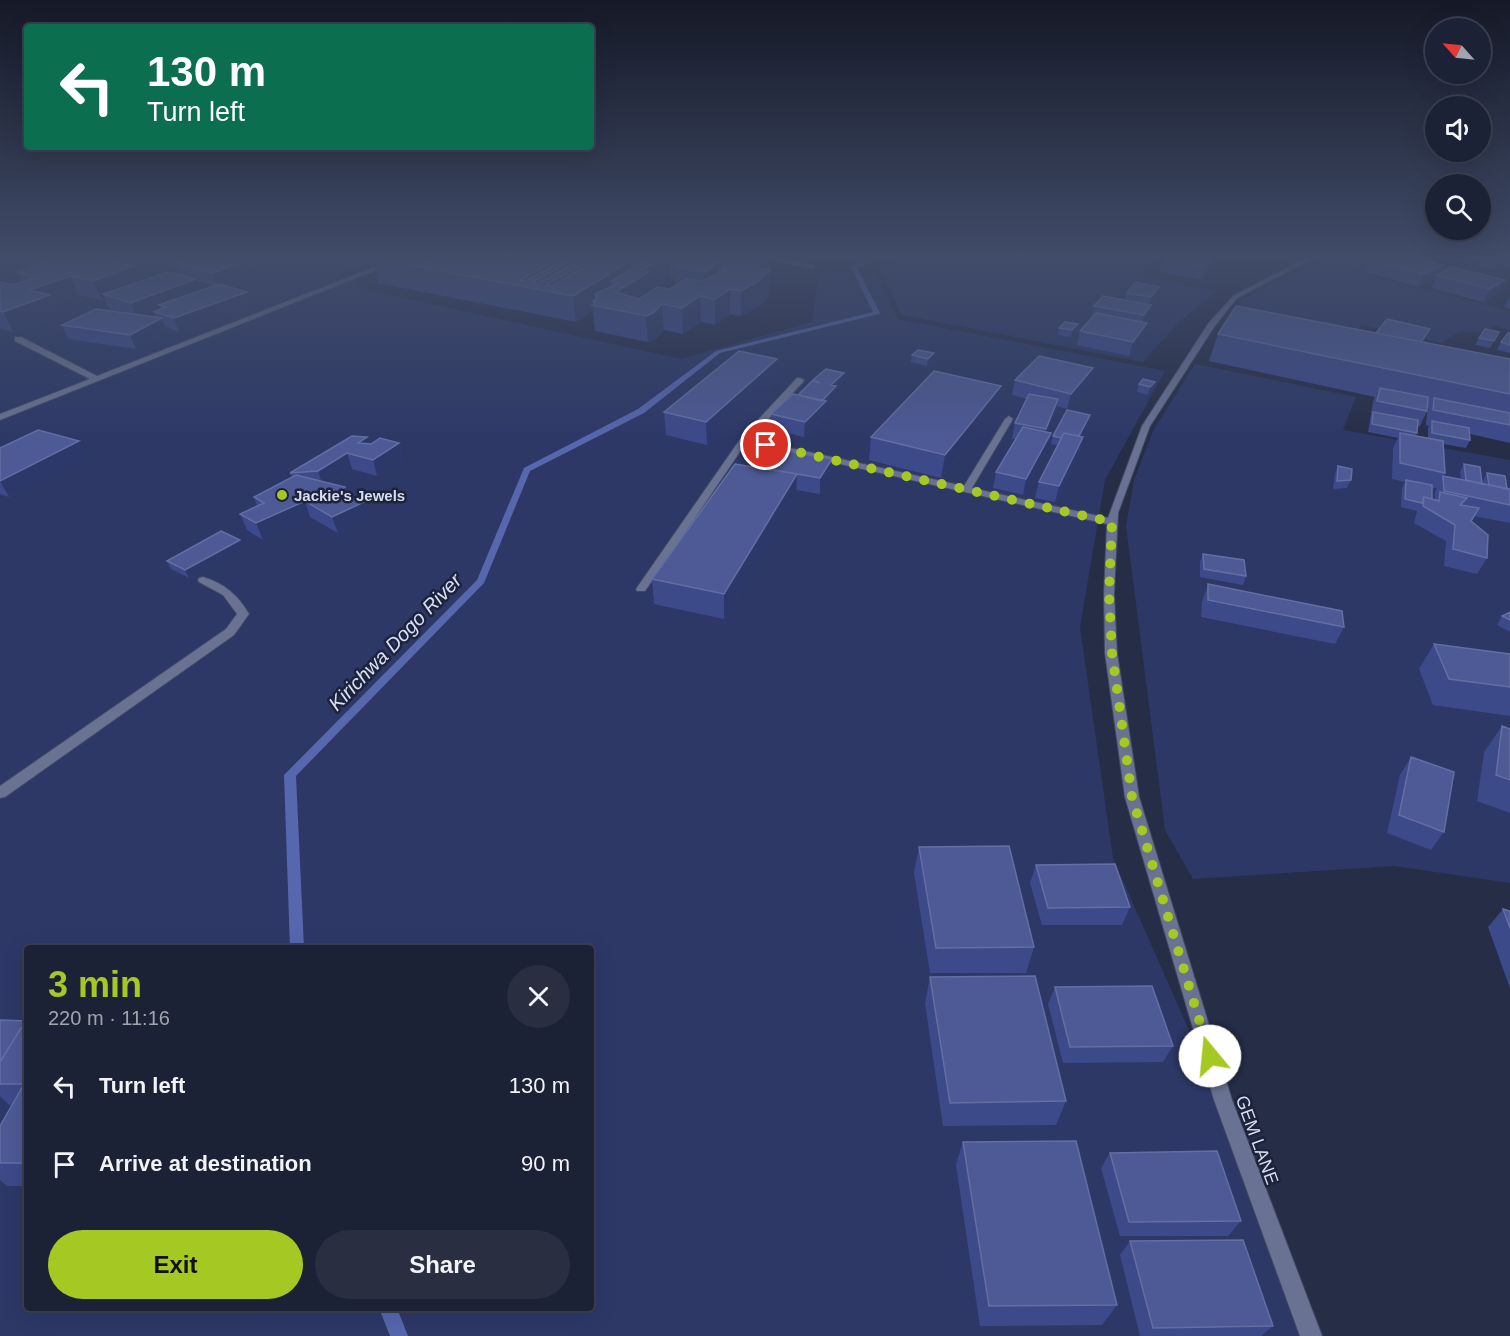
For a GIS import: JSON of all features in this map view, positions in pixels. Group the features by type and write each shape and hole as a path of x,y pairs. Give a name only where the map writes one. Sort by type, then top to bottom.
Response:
{"street":[{"path":"0,417 253,317"},
{"name":"GEM LANE","path":"1217,317 1146,426 1119,495 1112,522 1109,594 1112,653 1132,797 1223,1100 1311,1336"},
{"path":"18,339 97,379"},
{"path":"641,589 744,440 800,381"},
{"path":"966,490 1008,419"},
{"path":"744,440 1112,522"},
{"path":"0,793 188,664 230,632 243,614 234,597 219,585 202,580"}],"shaded area":[{"path":"0,317 492,317 681,359 812,322 813,317 897,317 1165,371 1105,480 1080,627 1113,858 1324,1336 0,1336"},
{"path":"914,317 1185,317 1143,362"},
{"path":"1228,317 1510,317 1510,330 1493,326 1490,334 1461,331 1442,343 1362,325 1335,351 1221,326"},
{"path":"1195,364 1356,397 1343,430 1510,460 1510,883 1394,866 1193,879 1165,830 1126,526 1134,480 1153,431"}],"building":[{"path":"78,317 162,318 130,335 62,325"},
{"path":"1092,317 1118,317 1147,323 1133,342 1080,331"},
{"path":"1229,317 1295,317 1510,359 1510,394 1218,334"},
{"path":"1387,319 1430,329 1421,342 1376,333"},
{"path":"1065,322 1078,324 1072,330 1059,328"},
{"path":"1485,329 1499,332 1494,341 1479,338"},
{"path":"1510,333 1510,345 1501,342"},
{"path":"918,350 934,353 928,359 912,355"},
{"path":"739,351 777,359 706,422 664,412"},
{"path":"1039,356 1093,368 1071,394 1015,380"},
{"path":"826,369 844,373 831,385 836,386 822,401 798,395 812,381 820,383 813,380"},
{"path":"934,371 1001,386 945,455 871,437"},
{"path":"1143,379 1155,382 1150,387 1139,384"},
{"path":"1380,388 1428,397 1427,411 1377,401"},
{"path":"793,394 826,401 805,422 771,414"},
{"path":"1029,394 1058,399 1046,429 1015,423"},
{"path":"1434,398 1510,413 1510,425 1433,410"},
{"path":"1067,410 1090,415 1079,436 1064,433 1061,438 1053,436"},
{"path":"1373,412 1418,420 1417,433 1372,424"},
{"path":"1432,421 1469,428 1470,440 1432,433"},
{"path":"1023,427 1051,433 1026,479 996,472"},
{"path":"38,430 79,441 0,481 0,448"},
{"path":"1064,433 1083,437 1059,486 1039,482"},
{"path":"1400,433 1443,441 1445,473 1400,463"},
{"path":"352,436 367,437 358,443 371,444 380,438 399,443 373,460 347,453 318,471 290,473"},
{"path":"781,450 832,459 820,478 768,469"},
{"path":"735,464 797,474 724,594 652,579"},
{"path":"1464,464 1480,467 1482,484 1466,480"},
{"path":"1338,466 1352,469 1351,480 1337,481"},
{"path":"1487,473 1505,476 1507,489 1489,485"},
{"path":"296,475 345,487 336,494 366,501 332,517 305,501 256,523 240,514 264,503 254,497"},
{"path":"1443,476 1510,489 1510,505 1444,491"},
{"path":"1406,480 1432,485 1432,499 1424,497 1422,503 1405,499"},
{"path":"1440,492 1467,498 1460,505 1479,508 1471,521 1488,535 1487,558 1453,549 1455,525 1423,506 1424,497 1439,501"},
{"path":"221,531 240,540 185,570 167,561"},
{"path":"1203,554 1244,560 1246,576 1204,569"},
{"path":"1208,584 1342,611 1344,627 1208,600"},
{"path":"1510,612 1510,620 1502,616"},
{"path":"1434,644 1510,654 1510,687 1449,679"},
{"path":"1502,726 1510,729 1510,780 1496,775"},
{"path":"1411,757 1454,772 1444,832 1399,815"},
{"path":"1009,846 1034,947 936,948 919,847"},
{"path":"1115,864 1130,907 1048,908 1036,865"},
{"path":"1503,909 1510,911 1510,928"},
{"path":"1035,976 1066,1101 950,1103 930,977"},
{"path":"1152,986 1173,1046 1070,1047 1055,987"},
{"path":"0,1020 24,1021 24,1028 21,1028 0,1062"},
{"path":"21,1028 24,1028 24,1084 0,1084 0,1062"},
{"path":"24,1084 24,1163 0,1163 0,1126"},
{"path":"1076,1141 1117,1305 989,1306 963,1142"},
{"path":"1217,1151 1241,1221 1129,1222 1110,1153"},
{"path":"1243,1240 1273,1326 1153,1328 1130,1241"}],"waterway":[{"name":"Kirichwa Dogo River","path":"297,945 290,775 481,581 527,470 641,411 718,352 859,317"},
{"name":"Kirichwa Dogo River","path":"389,1311 399,1336"}],"place":[{"name":"Jackie's Jewels","path":"282,495"}],"route":[{"path":"766,445 1112,522 1109,594 1112,653 1132,797 1210,1056"}]}
